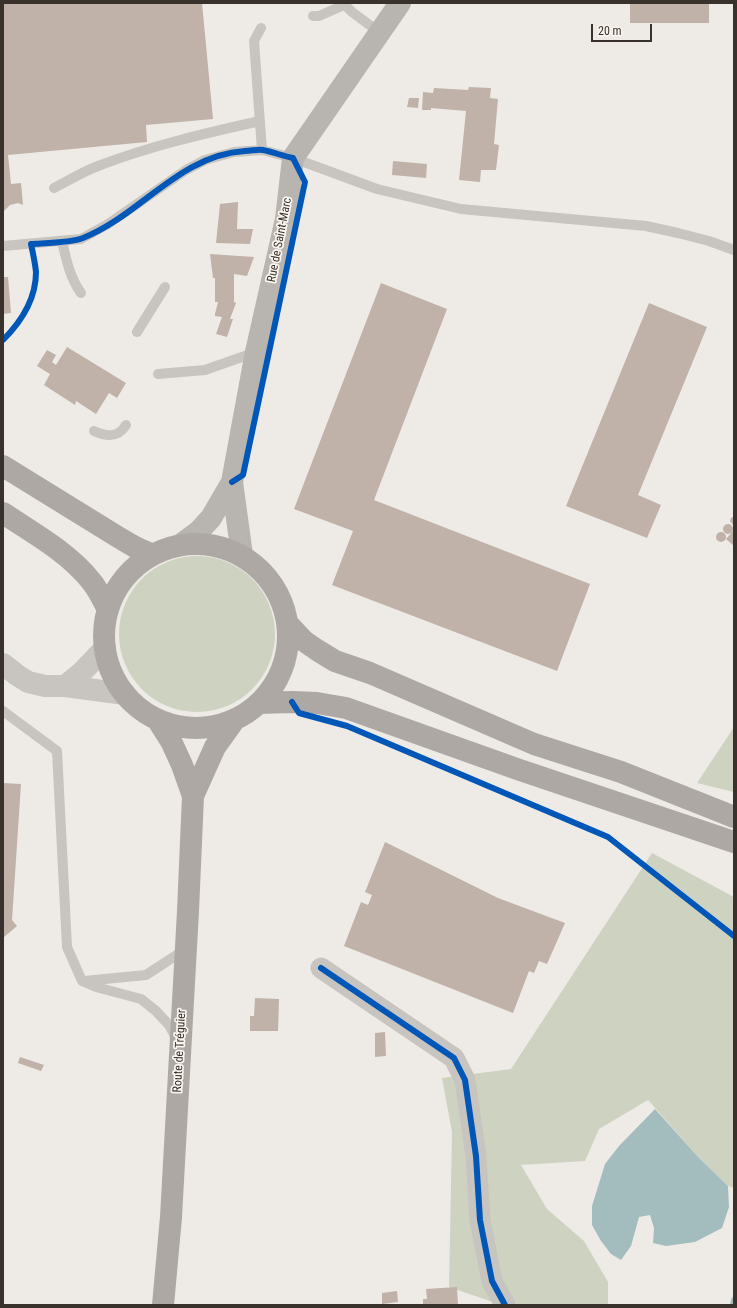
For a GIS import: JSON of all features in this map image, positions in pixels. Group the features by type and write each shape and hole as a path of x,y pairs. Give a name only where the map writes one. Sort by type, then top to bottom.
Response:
{"main road":[{"name":"Rue de Saint-Marc","path":"242,555 232,482 256,352 286,219 293,158 400,3"},
{"path":"3,466 118,537 135,547 154,555"},
{"name":"Rue de Saint-Marc","path":"180,545 199,531 211,518 232,482"},
{"path":"3,513 50,544 74,563 91,580 108,610"},
{"path":"180,545 212,545 242,555 256,565 273,584 284,607 288,624 288,646 283,667 275,683 259,703 248,712 235,719 209,727 191,728 174,725 157,719 140,708 125,694 114,677 105,648 108,610 122,582 136,567 154,555 180,545"},
{"path":"288,624 304,641 335,660 370,673 534,744 621,772 734,817"},
{"path":"259,703 317,703 346,708 525,772 734,842"},
{"path":"157,719 171,741 182,765 193,796"},
{"path":"193,796 215,747 235,719"},
{"name":"Route de Tréguier","path":"163,1305 171,1217 193,796"}],"street":[{"path":"65,686 81,673 105,648"},
{"path":"3,664 16,675 28,682 45,686 65,686 125,694"},
{"path":"321,968 454,1058 466,1080 476,1156 480,1220 492,1281 505,1305"}],"lane":[{"path":"313,16 319,16 343,4 379,32"},
{"path":"261,28 254,41 262,150"},
{"path":"54,188 96,167 132,154 260,121"},
{"path":"3,246 81,239 108,224 186,170 205,160 225,153 262,150 293,158 377,189 461,209 646,226 709,240 734,250"},
{"path":"62,241 72,278 81,293"},
{"path":"137,332 165,287"},
{"path":"158,374 205,370 256,352"},
{"path":"94,431 107,436 122,431 126,425"},
{"path":"3,710 57,751 67,947 82,981 141,999 156,1011 169,1025 180,1045"},
{"path":"82,981 146,975 186,948"}],"green space":[{"path":"197,556 227,562 240,569 252,579 262,591 269,604 275,634 269,664 262,677 252,689 240,699 227,706 197,712 167,706 154,699 142,689 132,677 125,664 119,634 125,604 132,591 142,579 154,569 167,562"},
{"path":"734,727 734,792 697,783"},
{"path":"652,853 734,897 734,1188 728,1186 699,1158 648,1100 599,1129 585,1161 521,1165 547,1209 584,1241 608,1282 608,1305 501,1305 449,1287 452,1132 442,1078 511,1069"}],"water":[{"path":"655,1109 699,1158 728,1186 729,1207 722,1228 695,1242 666,1246 653,1243 654,1228 650,1215 639,1217 631,1246 621,1260 611,1254 601,1241 592,1225 592,1206 605,1164 619,1146"}],"building":[{"path":"3,3 202,3 213,119 146,125 147,142 8,155 11,184 21,183 23,205 18,203 10,205 3,212"},
{"path":"630,3 709,3 709,23 630,23"},
{"path":"469,87 491,88 490,98 498,99 494,144 499,145 496,170 481,170 480,182 459,180 466,111 431,108 431,110 422,110 423,92 433,93 434,88 468,90"},
{"path":"409,98 419,98 418,108 407,107"},
{"path":"393,161 427,164 426,178 392,175"},
{"path":"238,202 237,229 253,229 250,244 216,243 220,204"},
{"path":"210,254 254,257 247,276 234,274 234,302 236,303 230,319 233,319 227,337 216,334 222,317 215,316 218,302 215,302 215,278 213,278"},
{"path":"3,277 8,277 11,313 3,314"},
{"path":"381,283 447,309 374,500 590,584 557,671 332,585 353,531 294,509"},
{"path":"649,303 707,327 638,495 661,505 647,538 566,506"},
{"path":"67,347 126,383 117,398 109,393 96,414 76,401 75,405 44,385 50,374 37,366 47,350 56,355 52,362 56,365"},
{"path":"734,516 734,526 730,521"},
{"path":"728,524 733,529 728,534 723,529"},
{"path":"734,530 734,546 726,539"},
{"path":"719,532 723,532 726,537 723,542 719,542 716,539 716,535"},
{"path":"3,783 21,784 12,920 17,926 3,938"},
{"path":"385,842 498,898 565,923 547,964 539,961 534,973 529,971 513,1013 344,946 361,902 368,905 372,895 365,892"},
{"path":"255,998 279,999 278,1031 250,1031 250,1016 254,1016"},
{"path":"385,1032 386,1056 375,1057 375,1033"},
{"path":"20,1057 44,1065 41,1071 18,1063"},
{"path":"457,1287 458,1305 423,1305 423,1299 427,1299 426,1289"},
{"path":"397,1291 398,1302 382,1304 382,1293"}],"waterway":[{"path":"733,1305 734,1300"}],"cycle path":[{"path":"3,340 16,325 26,309 33,291 36,272 31,244 65,242 83,238 104,228 124,215 180,174 200,163 221,155 261,150 293,158 305,182 243,475 232,482"},
{"path":"292,702 299,713 347,726 608,837 734,936"},
{"path":"321,968 454,1058 465,1080 476,1156 480,1220 492,1281 505,1305"}]}
